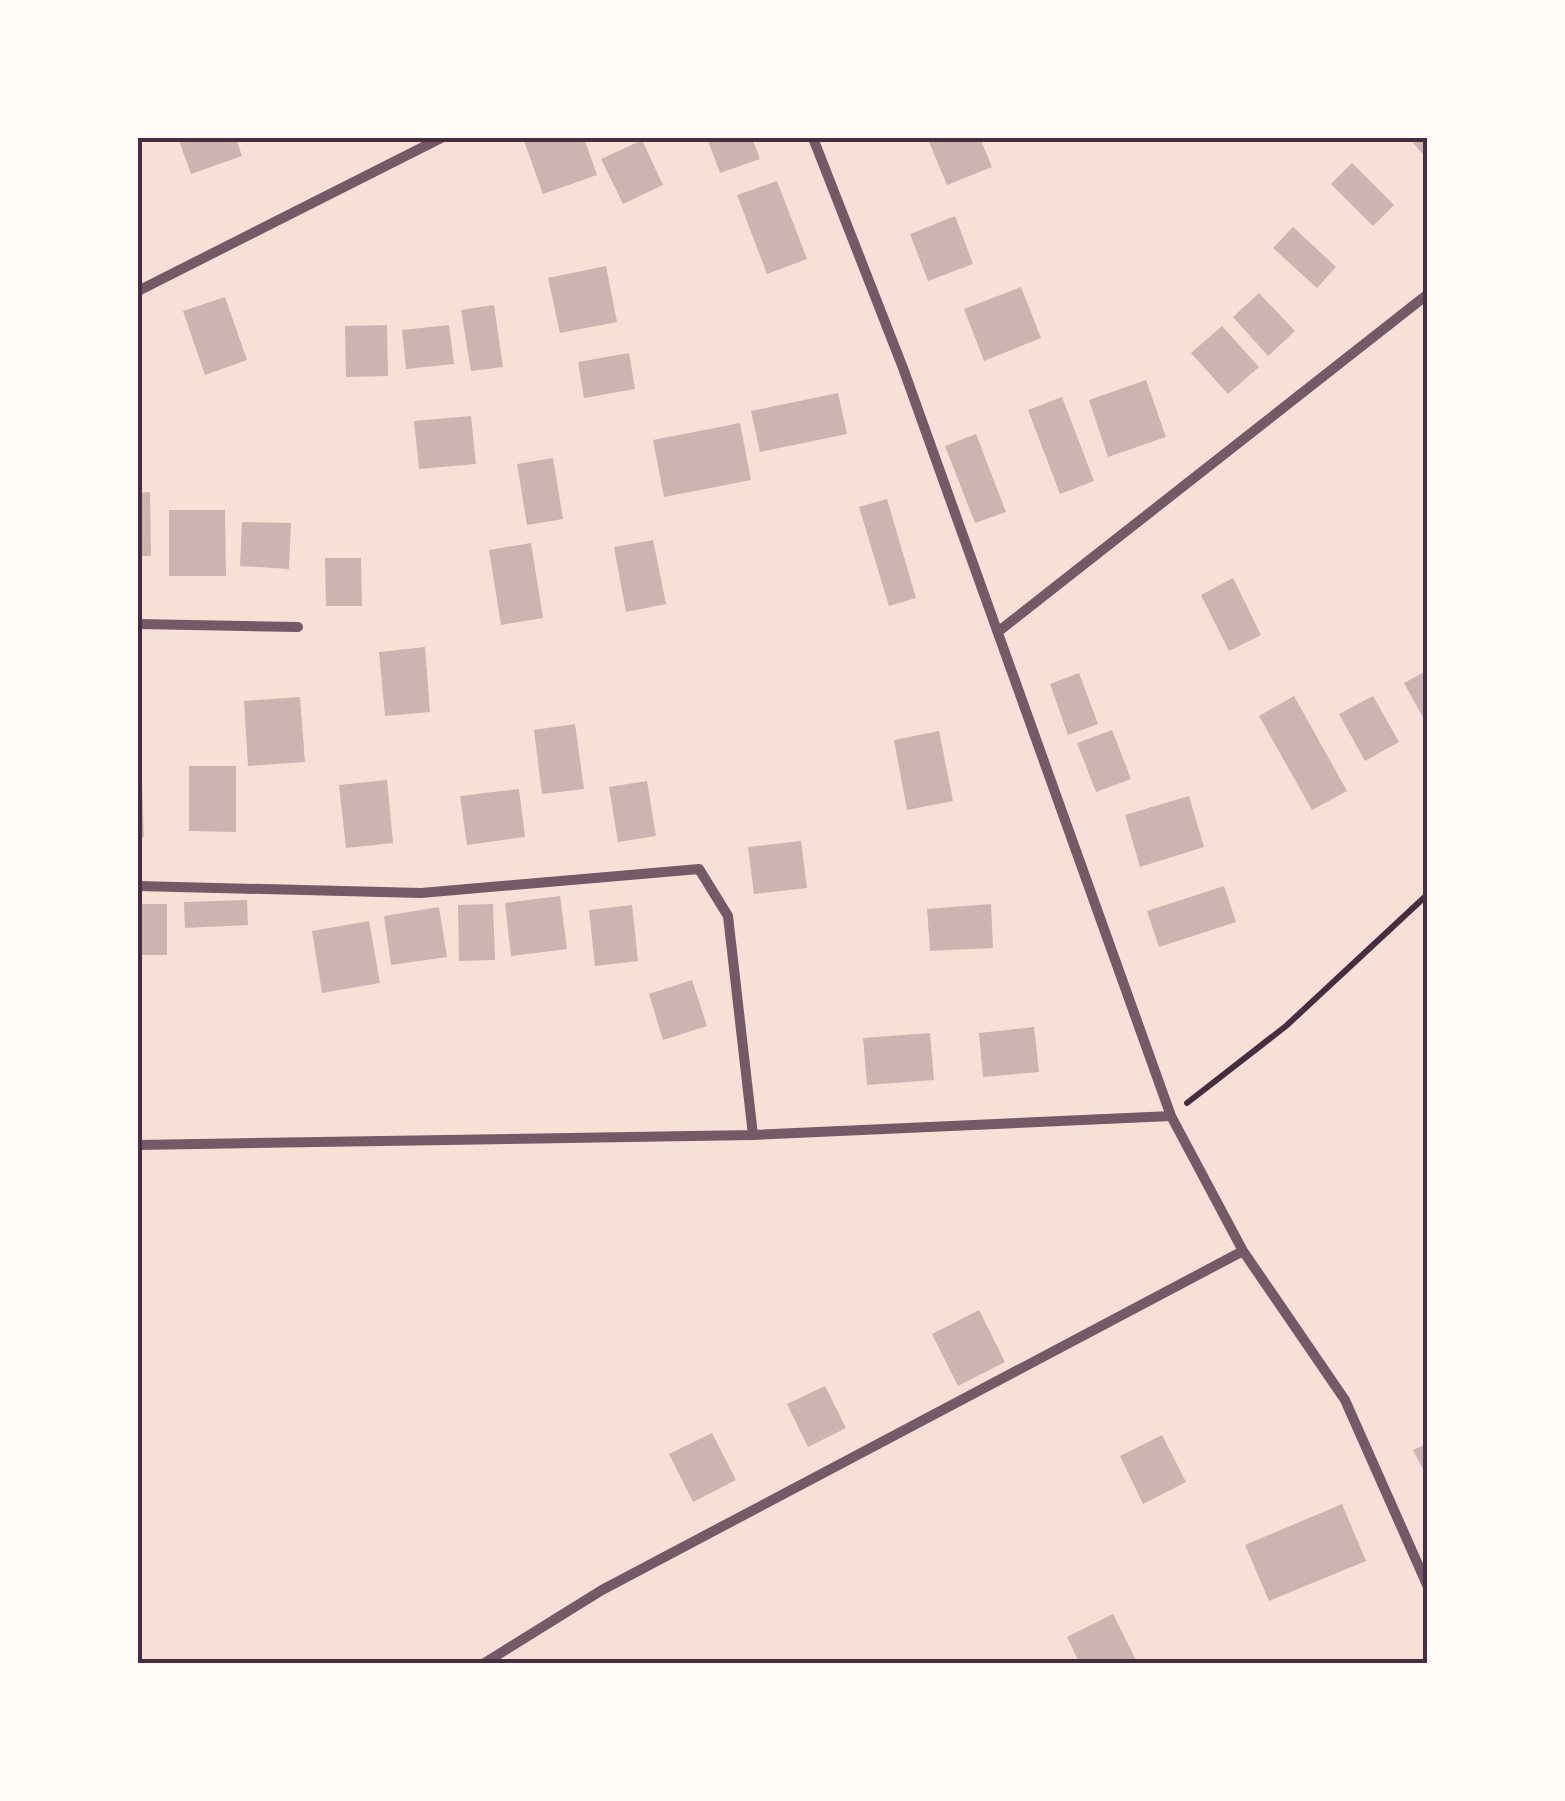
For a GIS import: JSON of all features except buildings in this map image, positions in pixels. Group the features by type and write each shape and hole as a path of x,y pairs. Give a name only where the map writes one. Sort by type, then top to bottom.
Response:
{"street":[{"path":"138,291 441,138"},
{"path":"813,138 998,631 1171,1116 1242,1250 1346,1400 1428,1587"},
{"path":"998,631 1428,294"},
{"path":"138,624 298,626"},
{"path":"138,886 421,893 699,870 728,916 753,1135"},
{"path":"138,1144 753,1135 1171,1116"},
{"path":"483,1664 602,1590 1242,1250"}],"path":[{"path":"1171,1116 1286,1026 1428,894"}]}
